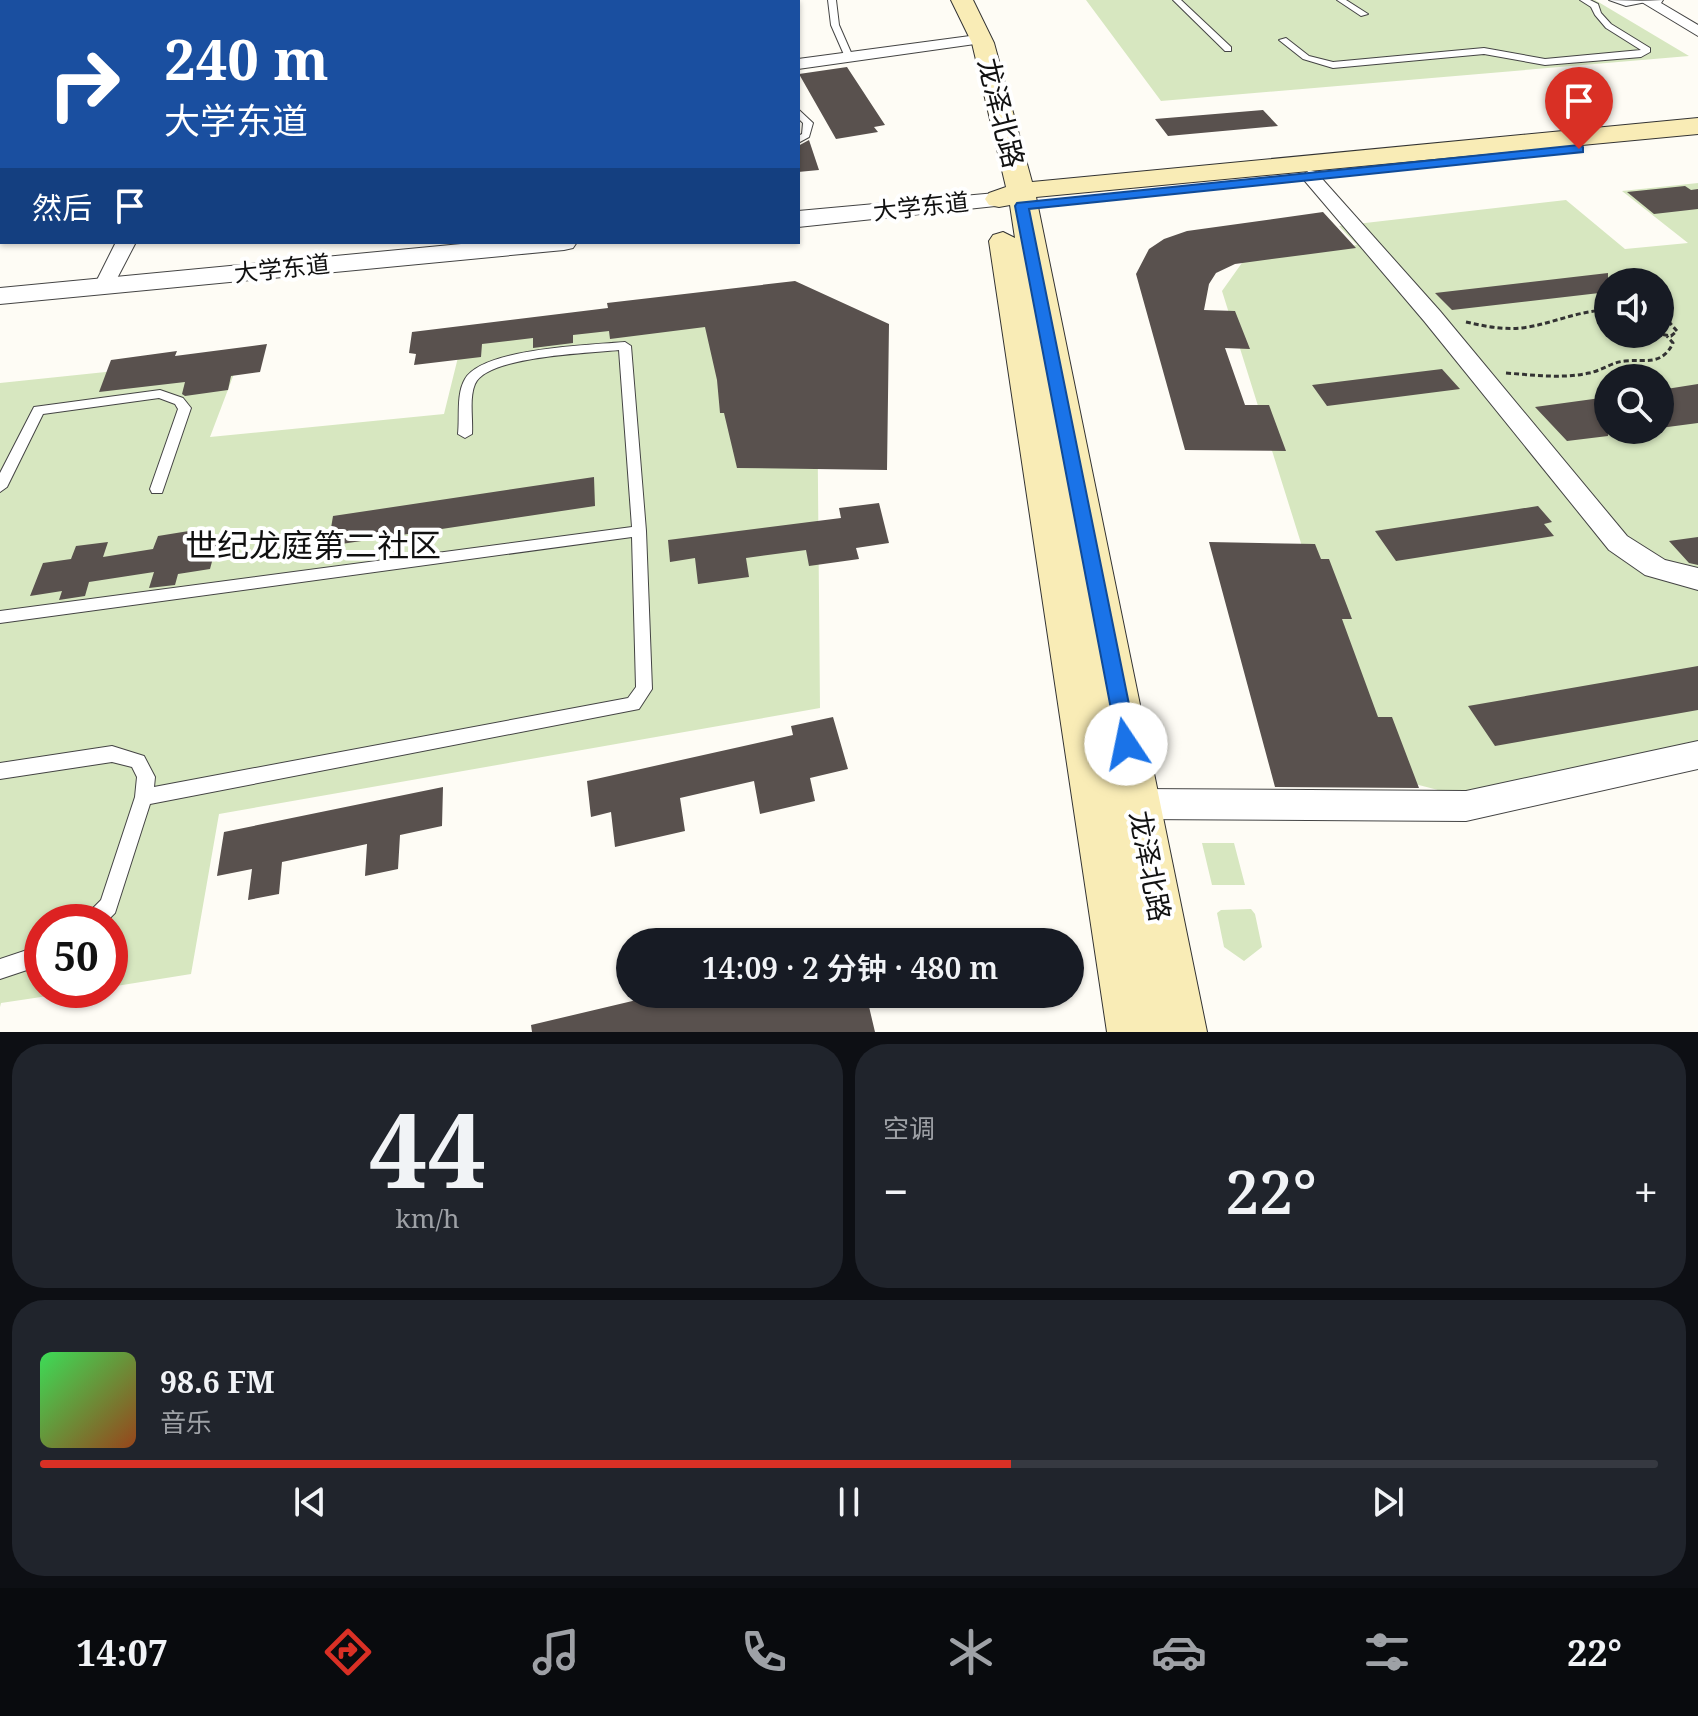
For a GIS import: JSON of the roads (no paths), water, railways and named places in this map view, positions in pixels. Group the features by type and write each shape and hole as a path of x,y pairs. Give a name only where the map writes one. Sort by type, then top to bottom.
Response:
{"main road":[{"name":"龙泽北路","path":"948,0 976,42"},
{"name":"龙泽北路","path":"962,0 976,42 1013,199 1138,804 1180,1032"},
{"name":"大学东道","path":"1013,199 1698,126"},
{"name":"大学东道","path":"1013,199 1310,176 1698,137"},
{"name":"龙泽北路","path":"1013,199 1134,1032"}],"street":[{"path":"1652,1 1698,31"},
{"path":"800,64 976,42"},
{"path":"1310,176 1432,316 1618,543 1639,560 1663,572 1698,579"},
{"name":"大学东道","path":"800,219 1013,199"},
{"path":"104,286 125,244"},
{"name":"大学东道","path":"0,296 542,244"},
{"path":"1138,804 1466,806 1698,755"}],"lane":[{"path":"832,0 835,25 849,57"},
{"path":"1177,0 1228,49"},
{"path":"1341,0 1364,14"},
{"path":"1283,40 1303,58 1333,65 1484,51 1545,62 1641,54 1647,50 1607,24 1596,13 1595,6 1584,0"},
{"path":"1613,0 1626,4 1652,1"},
{"path":"800,114 808,123 806,135 800,139"},
{"path":"144,797 633,704 644,689 639,531 625,346 499,361 476,371 470,381 465,434"},
{"path":"0,487 38,410 160,394 179,401 185,408 157,489"},
{"path":"0,617 639,531"},
{"path":"0,771 112,754 138,761 146,777 144,797 109,904"},
{"path":"0,969 24,961"}],"district":[{"name":"世纪龙庭第二社区","path":"313,546"}]}
